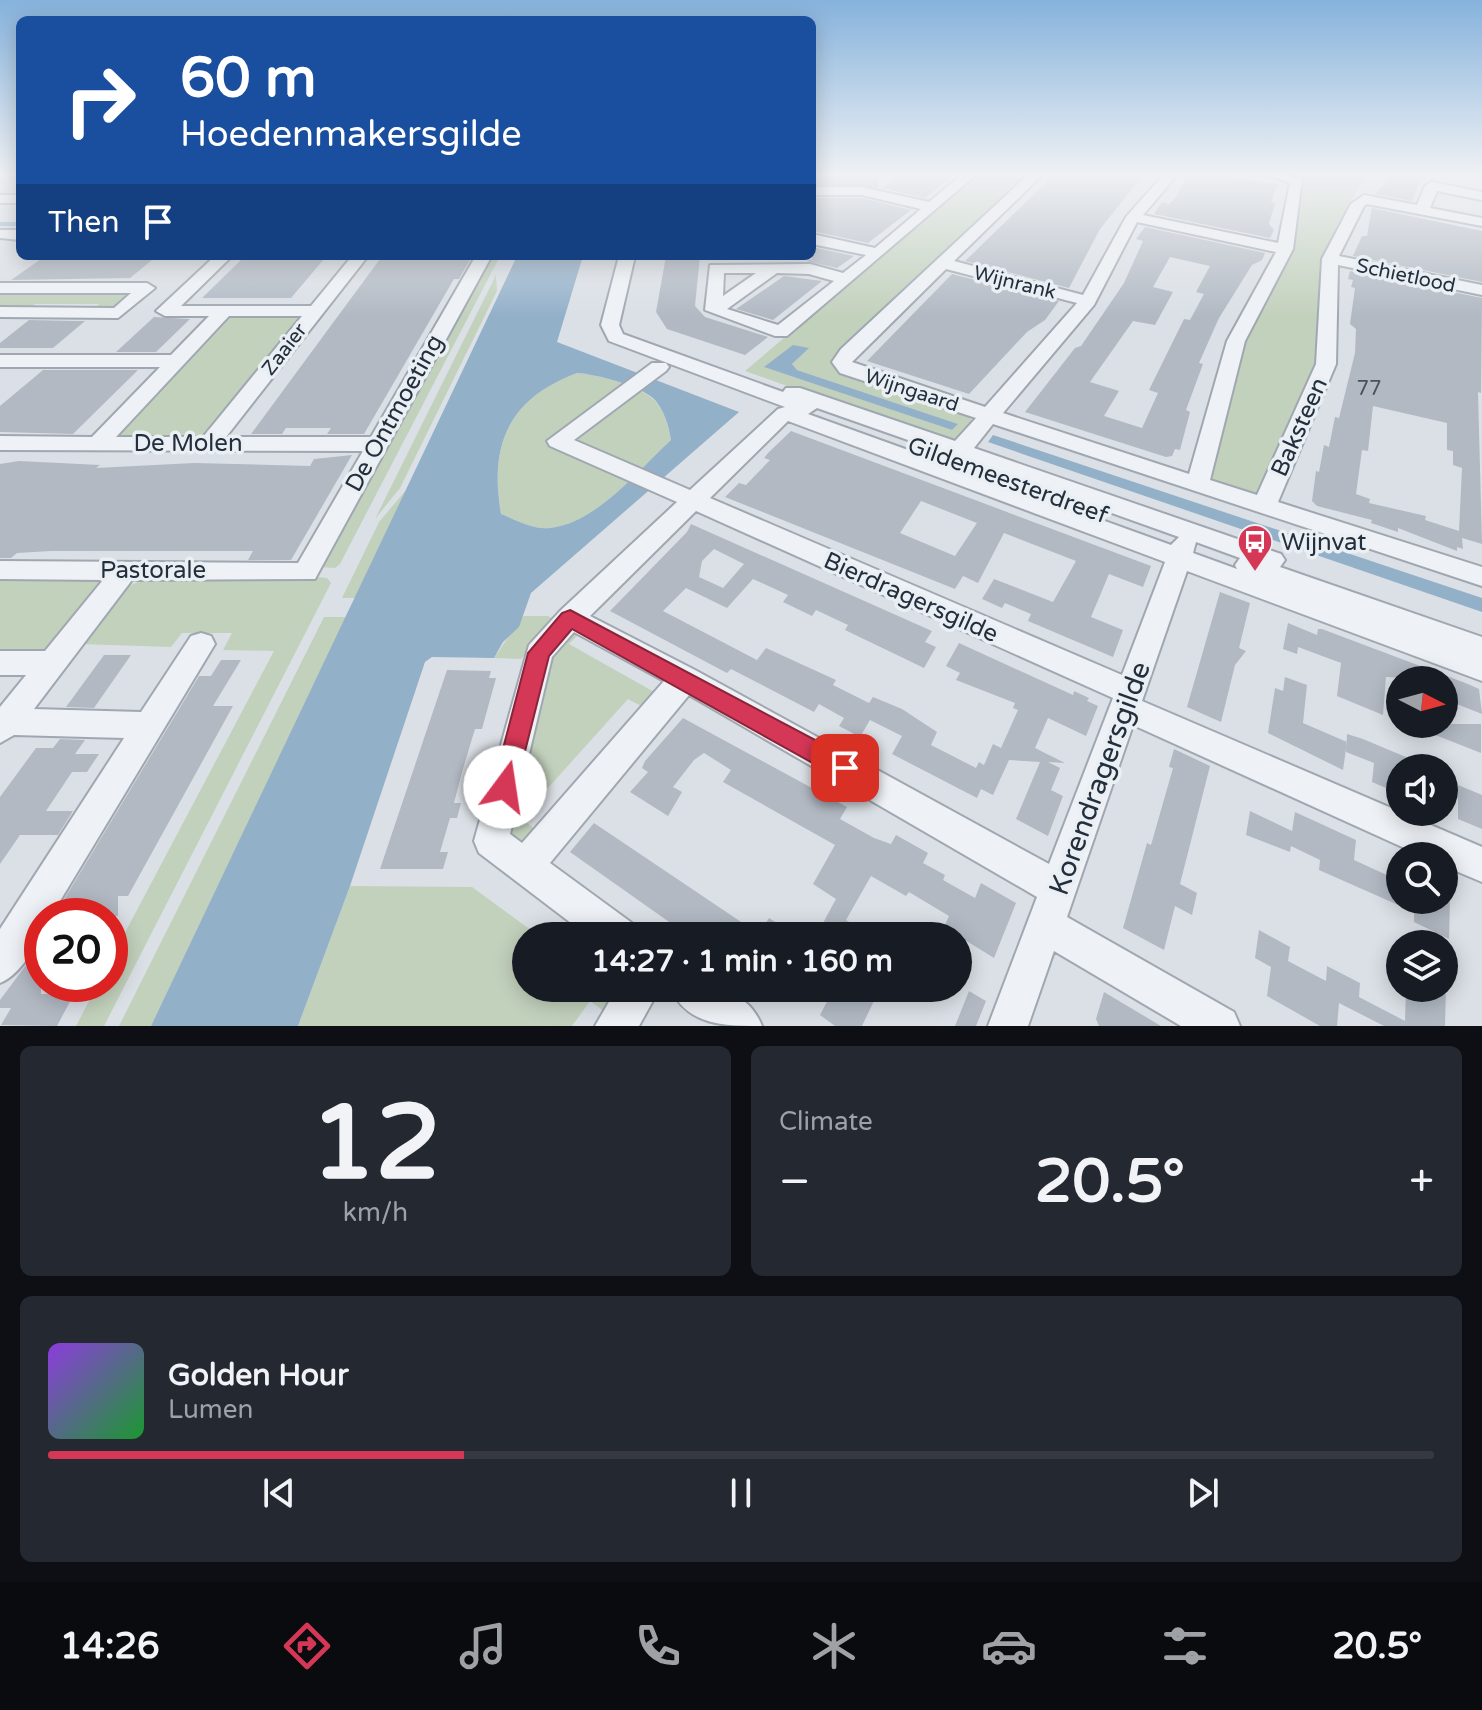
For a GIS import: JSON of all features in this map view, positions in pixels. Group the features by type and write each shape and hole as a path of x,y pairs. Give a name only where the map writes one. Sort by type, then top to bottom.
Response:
{"street":[{"path":"714,310 781,332 916,221"},
{"name":"Wijngaard","path":"987,221 844,356 842,362 847,369 1264,506"},
{"path":"956,454 1088,301 1131,221"},
{"path":"1151,221 1285,249"},
{"path":"1198,484 1236,341 1285,249 1290,221"},
{"name":"Baksteen","path":"1349,221 1330,259 1326,364 1264,506 1482,577"},
{"path":"816,240 878,253"},
{"name":"Schietlood","path":"1330,259 1482,290"},
{"path":"165,311 220,260"},
{"name":"Zaaier","path":"210,443 357,260"},
{"name":"De Ontmoeting","path":"306,572 481,260"},
{"name":"Gildemeesterdreef","path":"626,260 610,325 615,337 956,454"},
{"name":"Gildemeesterdreef","path":"638,260 625,323 626,330 636,337 956,454 1184,544 1482,648"},
{"name":"Wijnrank","path":"942,263 1088,301"},
{"path":"714,310 716,268 810,269 845,279"},
{"path":"714,310 773,269"},
{"path":"0,288 147,288 120,311"},
{"path":"98,443 224,311"},
{"path":"0,312 314,311"},
{"path":"0,361 176,361"},
{"path":"0,381 24,361"},
{"name":"Bierdragersgilde","path":"656,369 558,441 1482,865"},
{"path":"600,922 491,841 539,653 570,618 785,413 1184,544 1482,669"},
{"name":"De Molen","path":"0,443 377,444"},
{"name":"Gildemeesterdreef","path":"1184,544 1482,635"},
{"name":"Korendragersgilde","path":"1008,1026 1184,544"},
{"name":"Pastorale","path":"0,570 306,572"},
{"path":"3,726 126,570"},
{"path":"570,618 685,678 1058,889"},
{"path":"0,964 201,644"},
{"path":"0,663 52,663"},
{"path":"525,866 685,678"},
{"path":"3,726 149,725"},
{"path":"1045,925 1220,1026"},
{"path":"615,1026 631,1002"},
{"path":"709,1002 742,1026"}],"green space":[{"path":"922,221 980,221 835,357 836,367 852,379 968,416 973,422 955,441 939,440 745,371","holes":["808,348 792,364 797,370 958,424 952,430 765,367"]},
{"path":"1289,221 1342,221 1327,254 1315,366 1259,496 1211,481 1236,341 1268,294"},
{"path":"486,260 498,260 340,564 335,568 320,567"},
{"path":"496,275 497,291 400,488 375,519"},
{"path":"18,290 12,295 77,295 83,290 135,292 121,303 105,309 92,310 99,304 35,304 28,309 0,309 0,291"},
{"path":"236,314 298,314 304,318 212,431 195,439 121,438 116,432 222,320"},
{"path":"577,373 617,382 647,395 658,404 671,440 600,506 567,524 537,528 501,514 498,467 509,427 534,396"},
{"path":"406,490 355,598 342,598 379,522"},
{"path":"0,575 102,575 105,583 49,653 0,653"},
{"path":"148,577 316,577 327,578 331,583 128,979 128,927 274,651 223,650 232,633 182,633 171,647 80,644 125,588"},
{"path":"523,616 548,616 560,623 540,638 521,659 494,658"},
{"path":"324,617 346,617 151,1026 119,1026"},
{"path":"573,628 581,632 569,644 656,693 643,707 628,699 521,818 537,831 522,845 506,835 551,651"},
{"path":"350,886 472,887 520,922 512,922 512,1002 589,1002 572,1026 298,1026"},
{"path":"89,1002 116,1002 104,1026 76,1026"},
{"path":"591,1002 620,1002 609,1015"}],"water":[{"path":"515,260 582,260 557,342 739,412 531,593 519,627 503,642 494,658 432,657 425,662 350,886 298,1026 151,1026","holes":["577,373 628,385 654,399 666,418 671,440 600,506 567,524 537,528 501,514 498,467 509,427 519,411 534,396"]},
{"path":"793,345 809,348 792,364 797,370 958,424 952,430 764,367"},
{"path":"993,435 1482,598 1482,612 988,442"}],"building":[{"path":"816,221 897,221 868,243 816,232"},
{"path":"1006,221 1107,221 1069,288 965,261"},
{"path":"1187,221 1270,221 1274,230 1270,238"},
{"path":"1370,221 1434,221 1482,231 1482,282 1353,256 1362,236 1367,236"},
{"path":"1145,227 1265,253 1262,260 1252,265 1219,318 1199,363 1203,364 1186,410 1190,412 1180,450 1175,449 1172,456 1166,457 1025,412 1075,348 1081,346 1124,283 1143,241 1136,239","holes":["1170,257 1210,266 1196,292 1204,294 1190,320 1184,319 1149,390 1158,393 1142,428 1104,416 1119,391 1090,382 1133,321 1155,325 1173,292 1153,287"]},
{"path":"816,248 854,256 837,268 806,261 816,260"},
{"path":"40,260 152,260 130,278 11,280"},
{"path":"241,260 323,260 291,298 202,298"},
{"path":"379,260 470,260 459,279 454,279 364,434 327,434 331,428 286,428 282,434 251,434"},
{"path":"665,260 700,260 695,306 705,317 768,337 745,355 667,329 656,312"},
{"path":"1350,271 1482,298 1481,393 1478,392 1482,544 1462,538 1463,549 1457,547 1457,551 1398,528 1398,532 1371,523 1372,520 1317,506 1312,501 1316,471 1319,472 1324,445 1329,447 1335,417 1339,418 1355,353 1356,329 1350,324 1355,288 1351,287 1353,280 1348,279","holes":["1373,406 1447,423 1447,450 1453,451 1453,465 1462,468 1459,531 1425,520 1426,516 1369,503 1370,499 1356,494 1362,450 1368,451"]},
{"path":"952,274 1059,301 1045,320 1027,332 969,394 867,361"},
{"path":"784,276 822,281 773,320 736,309"},
{"path":"154,317 190,319 156,352 116,352"},
{"path":"29,320 85,321 53,348 0,348 0,343"},
{"path":"43,370 138,370 73,434 0,432 0,406"},
{"path":"791,431 1151,566 1143,587 1109,574 1091,617 1123,630 1113,657 1028,621 1031,614 1005,603 1002,608 982,599 994,579 1053,602 1076,561 1004,533 978,583 963,576 955,589 725,497 739,483 746,485 770,460 764,458","holes":["921,501 977,523 955,556 900,533"]},
{"path":"352,455 291,560 248,560 253,551 51,551 17,553 11,558 0,558 0,464 19,461 100,465 96,468 194,463 310,466 314,459"},
{"path":"691,524 932,631 925,642 936,647 924,668 845,630 848,625 816,610 812,616 783,602 788,595 753,579 727,608 686,588 663,611 757,660 766,648 836,680 833,685 869,703 873,697 902,709 937,732 931,745 976,768 979,762 984,765 993,744 1001,748 1018,710 1013,708 1015,703 956,680 960,673 946,666 959,643 1073,695 1074,691 1089,698 1087,701 1098,706 1086,736 1048,718 1035,748 1065,763 1048,762 1060,768 1051,790 1063,796 1048,836 1016,819 1040,762 1009,760 993,795 981,789 977,798 892,754 902,736 870,720 860,737 839,726 844,718 819,704 814,712 731,669 727,673 610,611 687,532","holes":["714,549 744,564 723,588 699,577 702,561"]},
{"path":"1220,592 1250,603 1239,648 1246,651 1235,665 1221,722 1187,707"},
{"path":"1288,623 1317,635 1318,629 1322,629 1420,666 1386,666 1383,715 1337,696 1341,663 1298,647 1297,654 1283,649"},
{"path":"104,655 131,655 94,708 66,707"},
{"path":"221,660 241,660 213,706 233,706 128,896 65,898 199,676 211,676"},
{"path":"447,670 491,671 489,678 496,678 482,729 475,729 462,772 454,803 461,803 457,818 450,818 440,852 448,852 443,869 380,869"},
{"path":"1285,677 1307,685 1303,723 1347,742 1343,770 1268,733 1275,688 1283,691"},
{"path":"1458,680 1479,689 1482,714 1458,705"},
{"path":"683,718 847,807 840,819 874,838 891,844 896,835 928,853 923,863 945,875 943,880 975,898 981,883 1016,903 994,958 972,944 972,922 946,922 949,916 909,892 906,896 871,876 846,920 849,922 824,922 836,899 813,884 835,845 723,782 731,770 704,753 694,760 673,787 682,792 668,816 630,792 648,772 642,768"},
{"path":"1458,724 1481,724 1481,753 1443,738 1458,738"},
{"path":"1347,734 1399,754 1386,754 1386,788 1372,782 1374,763 1346,752"},
{"path":"60,739 85,740 75,754 99,754 87,772 72,772 46,811 73,811 58,835 20,835 0,864 0,797 36,748 53,748"},
{"path":"1174,749 1210,766 1180,884 1197,893 1192,915 1175,906 1164,950 1123,928 1147,843 1151,845 1173,768 1169,767"},
{"path":"1458,785 1482,795 1482,829 1458,819"},
{"path":"1250,811 1292,831 1295,812 1356,840 1354,860 1386,875 1386,900 1319,870 1320,860 1291,846 1290,852 1246,835"},
{"path":"594,823 741,922 669,922 570,852"},
{"path":"1414,914 1450,914 1449,930 1430,930 1414,922"},
{"path":"1259,930 1290,947 1288,961 1326,981 1327,966 1360,983 1359,997 1405,1021 1406,1002 1446,1002 1445,1026 1384,1026 1339,1003 1337,1026 1320,1026 1267,996 1271,967 1255,958"},
{"path":"24,968 24,1002 70,1002 57,1026 1,1025 11,1008 0,1008 0,1000"},
{"path":"1104,992 1161,1026 1099,1026 1096,1019"},
{"path":"972,993 986,1001 976,1026 955,1026 965,1002 972,1002"},
{"path":"827,1002 873,1002 862,1026 835,1026 820,1015"}],"waterway":[{"path":"0,224 16,224"}],"place":[{"name":"Wijnvat","path":"1255,573"}],"route":[{"path":"505,787 539,653 570,618 845,768"}]}
